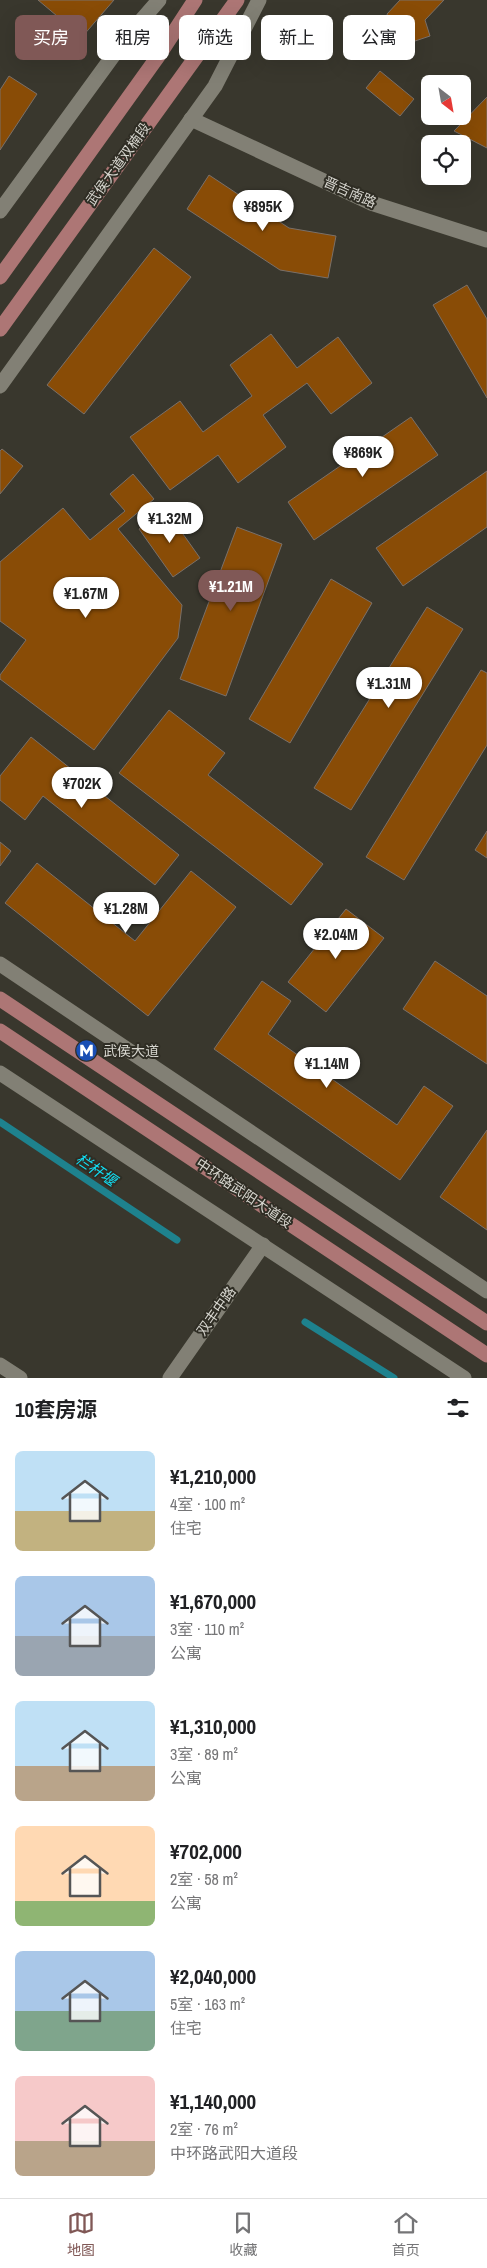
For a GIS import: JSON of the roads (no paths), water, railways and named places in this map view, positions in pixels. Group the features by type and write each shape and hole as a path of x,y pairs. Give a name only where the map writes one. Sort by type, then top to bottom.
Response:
{"main road":[{"path":"0,211 126,38 159,0"},
{"path":"0,277 159,55 195,0"},
{"name":"武侯大道双楠段","path":"0,328 237,0"},
{"path":"0,386 215,86 259,0"},
{"name":"晋吉南路","path":"191,119 371,203 487,240"},
{"path":"0,964 487,1291"},
{"name":"中环路武阳大道段","path":"0,999 487,1323"},
{"name":"中环路武阳大道段","path":"0,1031 487,1355"},
{"path":"0,1073 464,1378"},
{"name":"双丰中路","path":"170,1378 263,1245"},
{"path":"0,1365 20,1378"}],"waterway":[{"name":"栏杆堰","path":"0,1122 177,1240"},
{"name":"栏杆堰","path":"305,1322 394,1378"}],"place":[{"name":"武侯大道","path":"87,1051"}]}
